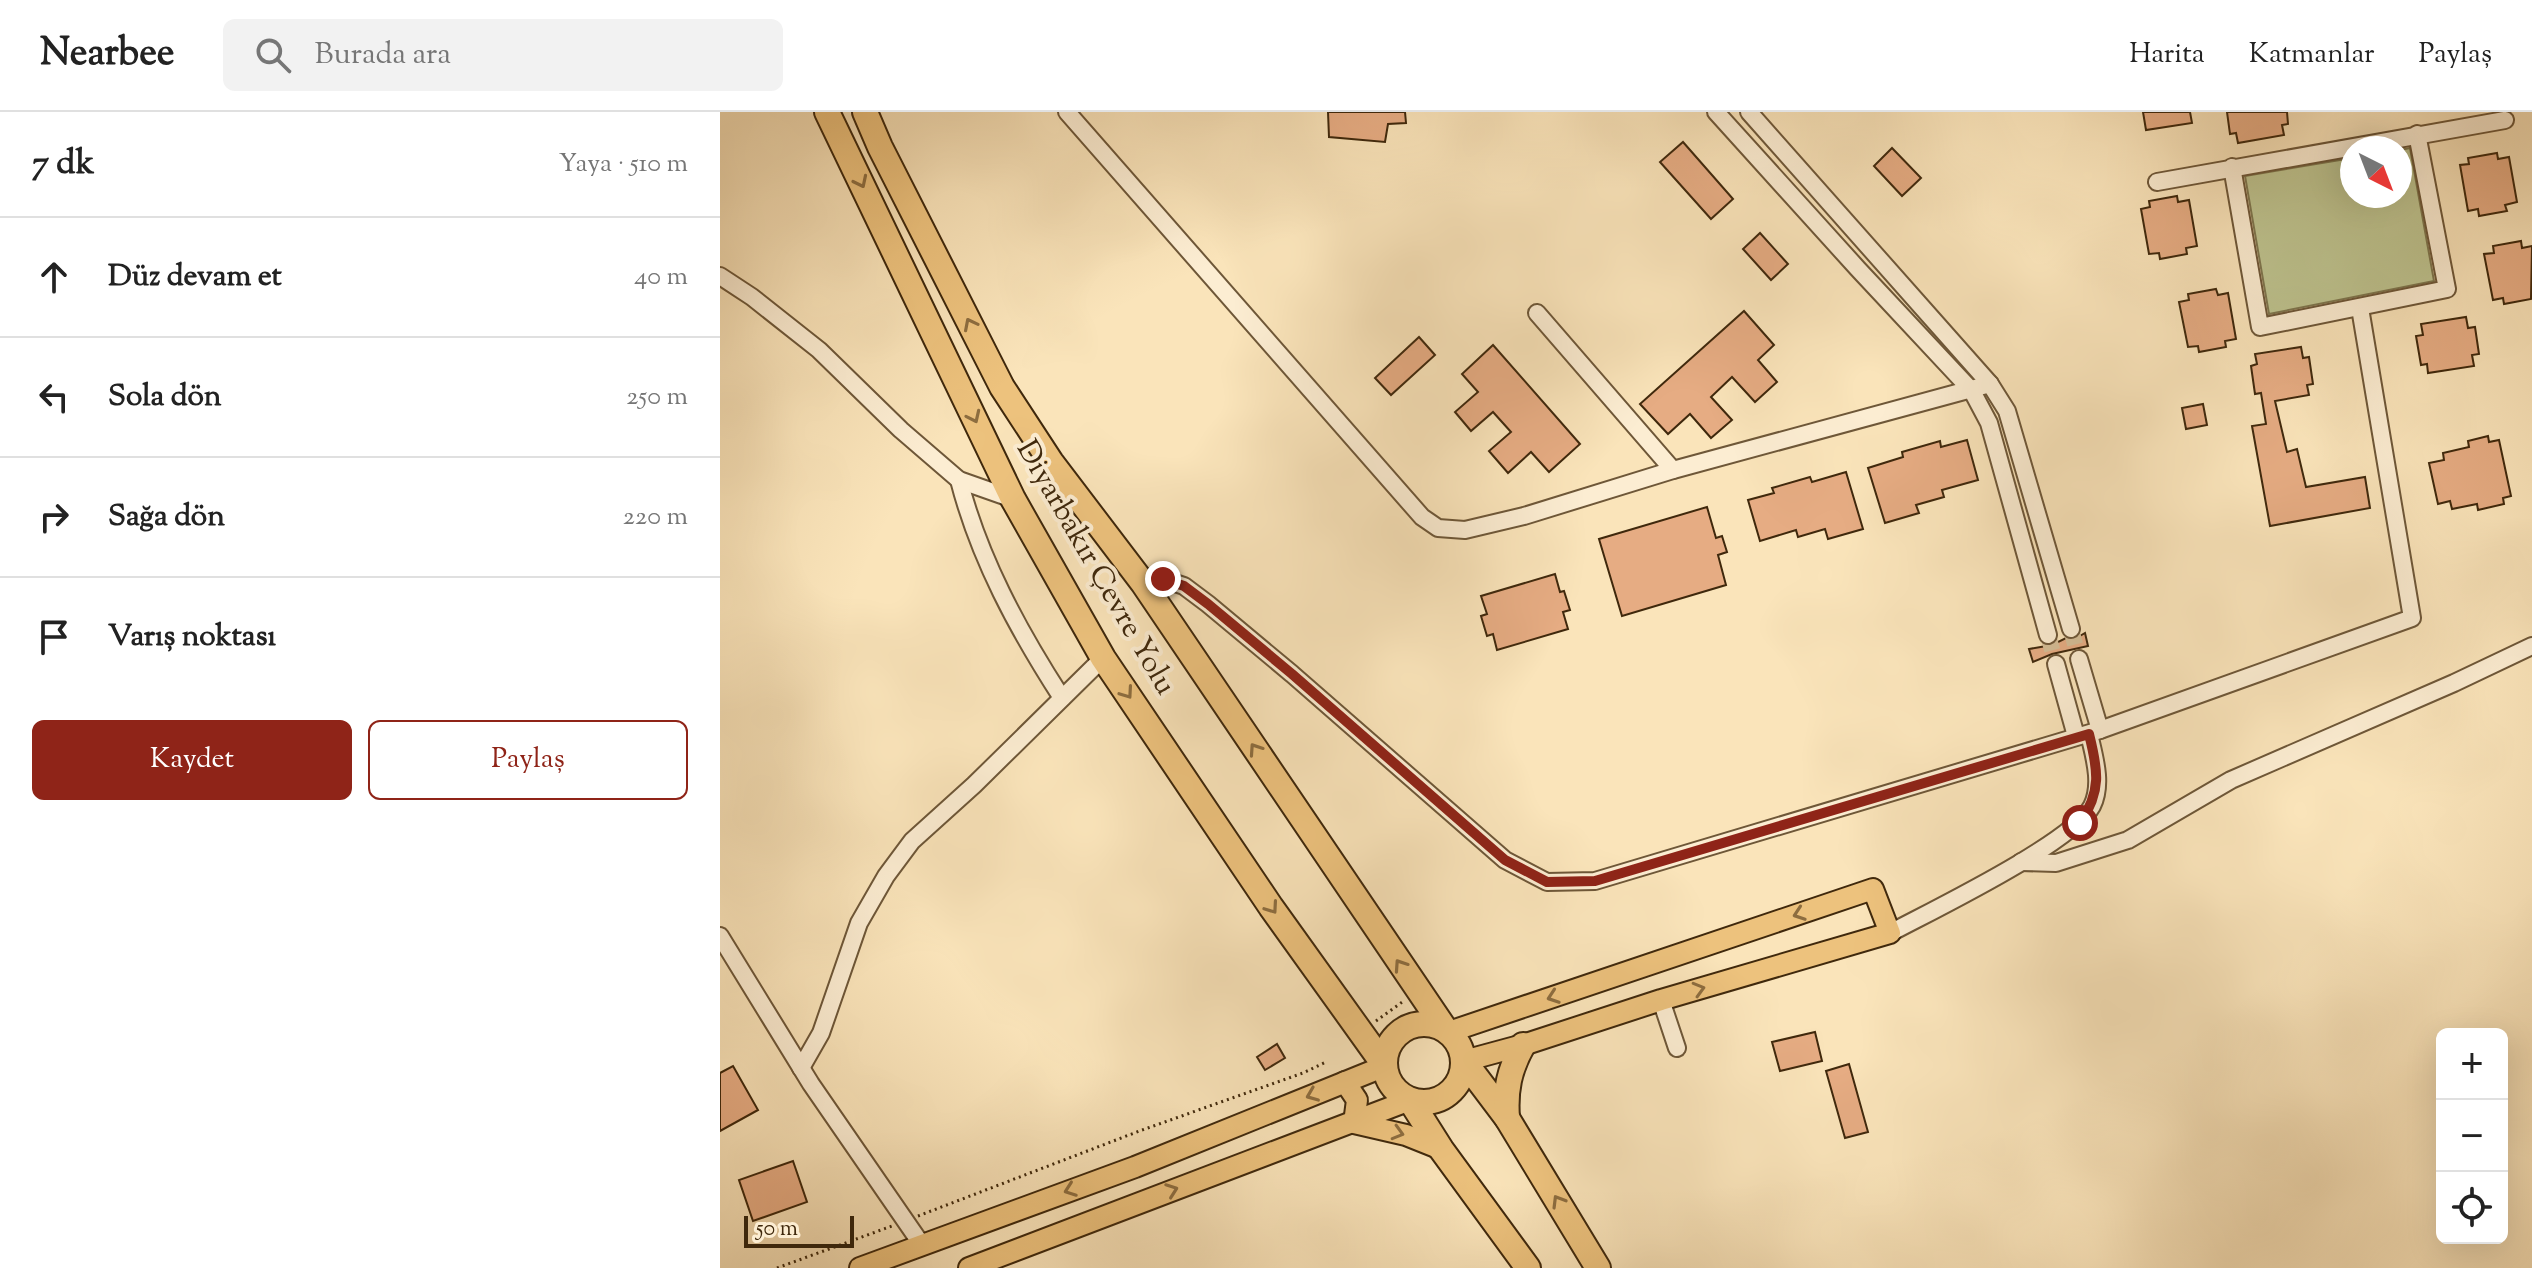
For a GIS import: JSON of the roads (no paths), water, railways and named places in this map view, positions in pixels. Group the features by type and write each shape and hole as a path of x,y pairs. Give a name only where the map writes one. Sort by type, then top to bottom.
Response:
{"highway":[{"name":"Diyarbakır Çevre Yolu","path":"827,112 1013,499 1103,658 1271,907 1385,1066"},
{"name":"Diyarbakır Çevre Yolu","path":"865,112 1002,387 1051,462 1143,583 1447,1030"},
{"path":"1410,1100 1432,1102 1452,1092 1463,1072 1462,1050 1447,1030 1424,1023 1403,1029 1389,1045 1385,1066 1392,1087 1410,1100 1441,1149 1528,1268"},
{"path":"1507,1118 1505,1093 1509,1075 1523,1045"},
{"path":"1464,1061 1507,1118 1598,1268"}],"main road":[{"path":"1447,1030 1873,889 1890,933 1464,1061"},
{"path":"860,1268 1135,1167 1385,1066"},
{"path":"1345,1082 1357,1100 1354,1123"},
{"path":"969,1268 1410,1100"},
{"path":"1354,1123 1406,1135 1441,1149"}],"street":[{"path":"1067,112 1422,517 1438,528 1465,530 1524,516 1673,470 1990,384"},
{"path":"1716,112 1972,391 1989,423 2048,635"},
{"path":"1749,112 1990,384 2007,411 2071,629"},
{"path":"2157,182 2417,134 2482,118 2505,120"},
{"path":"2232,167 2260,327 2447,289 2417,134"},
{"path":"720,276 819,350 901,430 959,480 1013,499"},
{"path":"1143,583 1163,579 1184,586 1292,674 1505,860 1547,882 1595,881 2088,734 2412,618 2360,308"},
{"path":"1537,313 1673,470"},
{"path":"959,480 969,518 990,568 1031,649 1062,698"},
{"path":"2021,862 2056,863 2128,840 2231,780 2532,646"},
{"path":"801,1068 821,1033 859,923 886,876 912,841 974,785 1103,658"},
{"path":"1890,933 2021,862 2080,823 2094,803 2098,770 2088,734 2079,659"},
{"path":"2056,664 2088,734"},
{"path":"720,936 801,1068 922,1245"},
{"path":"1661,1000 1677,1048"}],"tunnel":[{"path":"2071,629 2079,659"},
{"path":"2048,635 2056,664"}]}
